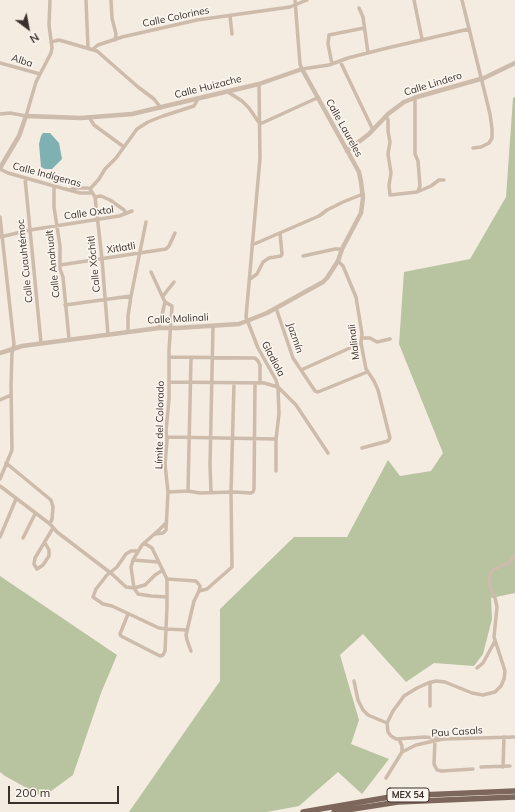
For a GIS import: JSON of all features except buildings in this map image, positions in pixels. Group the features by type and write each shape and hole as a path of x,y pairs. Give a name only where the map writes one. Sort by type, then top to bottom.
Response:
{"main road":[{"name":"MEX 54","path":"303,812 415,794 515,791"},
{"name":"MEX 54","path":"334,812 398,802 515,797"}],"street":[{"path":"0,168 19,136 26,116 28,104 40,74 51,53 49,25 50,0"},
{"path":"86,0 88,48"},
{"path":"111,0 112,18 116,34 115,40"},
{"name":"Calle Colorines","path":"93,49 98,45 122,37 197,20 290,8 295,2 307,0"},
{"path":"414,0 422,39"},
{"path":"462,0 490,114 492,129 492,138 490,142 482,148 473,148"},
{"name":"Calle Laureles","path":"295,2 302,69 360,175 363,194 361,213 342,249 338,261"},
{"path":"359,8 363,16 368,53"},
{"path":"230,16 232,34"},
{"path":"332,64 328,44 329,36 364,28"},
{"name":"Calle Huizache","path":"0,114 10,113 26,116 123,116 228,92 259,84 302,69 332,64 368,53 469,28"},
{"path":"51,42 59,40 93,49 154,99 161,108"},
{"path":"340,61 374,130"},
{"name":"Alba","path":"0,62 40,74"},
{"name":"Calle Lindero","path":"347,151 374,130 386,116 402,104 415,97 481,80 515,64"},
{"path":"247,320 246,315 260,158 259,84"},
{"path":"228,92 242,100 260,124"},
{"path":"415,97 415,154 418,161 420,186 418,191"},
{"path":"260,124 317,98"},
{"path":"126,213 110,200 101,196 95,197 91,191 105,169 116,158 136,130 163,116 194,106 198,99"},
{"path":"386,116 388,120 390,142 388,154 391,173 389,194 392,195 418,191 431,186 440,179 444,180"},
{"path":"88,117 94,125 124,147"},
{"name":"Calle Indígenas","path":"0,168 8,173 80,193 91,191"},
{"name":"Calle Cuauhtémoc","path":"25,178 41,343"},
{"name":"Calle Anahualt","path":"54,186 54,207 60,246 60,265 63,277 69,339"},
{"path":"252,245 319,216 327,210 363,194"},
{"name":"Calle Xóchitl","path":"95,197 108,335"},
{"name":"Calle Oxtol","path":"1,236 119,216 132,211"},
{"path":"0,217 14,344 11,395 12,450 0,479"},
{"path":"128,332 128,316 131,296 146,222"},
{"name":"Xitlatli","path":"60,265 166,249 175,233"},
{"path":"250,279 257,274 263,262 269,258 281,256 280,233"},
{"path":"304,256 335,249 342,249"},
{"name":"Calle Malinali","path":"0,353 13,348 41,343 159,328 239,324 267,313 325,281 338,261"},
{"name":"Malinali","path":"338,261 343,266 355,294 362,338 361,343 367,372 374,381 378,390 390,439 388,442 362,448"},
{"path":"151,272 165,302 159,328"},
{"path":"163,296 174,282"},
{"path":"65,305 131,296"},
{"name":"Límite del Colorado","path":"144,543 155,534 164,532 166,522 168,492 165,464 172,305 165,302"},
{"name":"Jazmín","path":"276,308 293,358 316,392 367,372"},
{"name":"Gladiola","path":"247,320 258,348 278,386 296,405 328,453"},
{"path":"211,492 210,438 213,326"},
{"path":"362,338 370,338 377,342 390,339"},
{"path":"301,370 361,343"},
{"path":"169,357 257,359 262,355"},
{"path":"188,491 191,358"},
{"path":"257,359 260,366 260,383"},
{"path":"169,382 268,383 278,386 279,414 276,439 276,471"},
{"path":"199,591 207,588 232,567 231,492 234,383"},
{"path":"168,492 188,491 200,493 251,493 254,491 255,383"},
{"path":"0,400 11,395"},
{"path":"167,437 276,439"},
{"path":"6,463 51,500 53,507 52,520 50,524"},
{"path":"0,486 109,572 124,587 134,588 146,585 155,575 163,570"},
{"path":"0,537 16,499"},
{"path":"24,538 35,514"},
{"path":"45,543 49,556 43,565 37,569 34,567 34,562 39,550 45,543 53,528"},
{"path":"128,614 120,634 121,636 161,656 163,655 165,651 167,597 167,579 152,548 144,543 137,551 133,560 132,571 134,588 138,594 167,597"},
{"path":"137,551 127,553 117,567 109,572 95,590 93,597 100,602 159,628 187,630"},
{"path":"473,769 437,770 434,764 435,739 417,738 399,740 393,738 387,727 387,723 395,707 404,696 416,688 430,682 445,682 479,694 488,695 495,692 503,683 505,671 495,641 494,632 498,607 488,579 494,568 509,563 515,555"},
{"path":"133,560 158,562"},
{"path":"167,579 196,581 200,586 194,601 187,630 186,640 191,651"},
{"path":"477,668 483,664 495,641"},
{"path":"354,681 358,700 363,710 368,715 387,723"},
{"path":"430,682 430,706"},
{"path":"503,767 504,737"},
{"name":"Pau Casals","path":"402,752 411,747 435,739 515,737"},
{"path":"411,747 417,738"},
{"path":"386,778 402,752 402,746 399,740"},
{"path":"481,767 510,766"}],"green space":[{"path":"515,97 515,593 491,598 492,619 483,654 474,666 434,663 406,682 363,634 340,655 359,720 351,744 389,759 362,794 338,772 299,806 267,812 129,812 220,681 220,609 294,537 347,537 388,460 400,476 431,471 443,453 399,344 404,272 470,259 506,197 513,98"},
{"path":"0,576 117,655 101,693 73,775 43,797 0,772"}],"water":[{"path":"43,133 50,133 59,143 62,159 52,169 45,169 41,167 39,144"}]}
